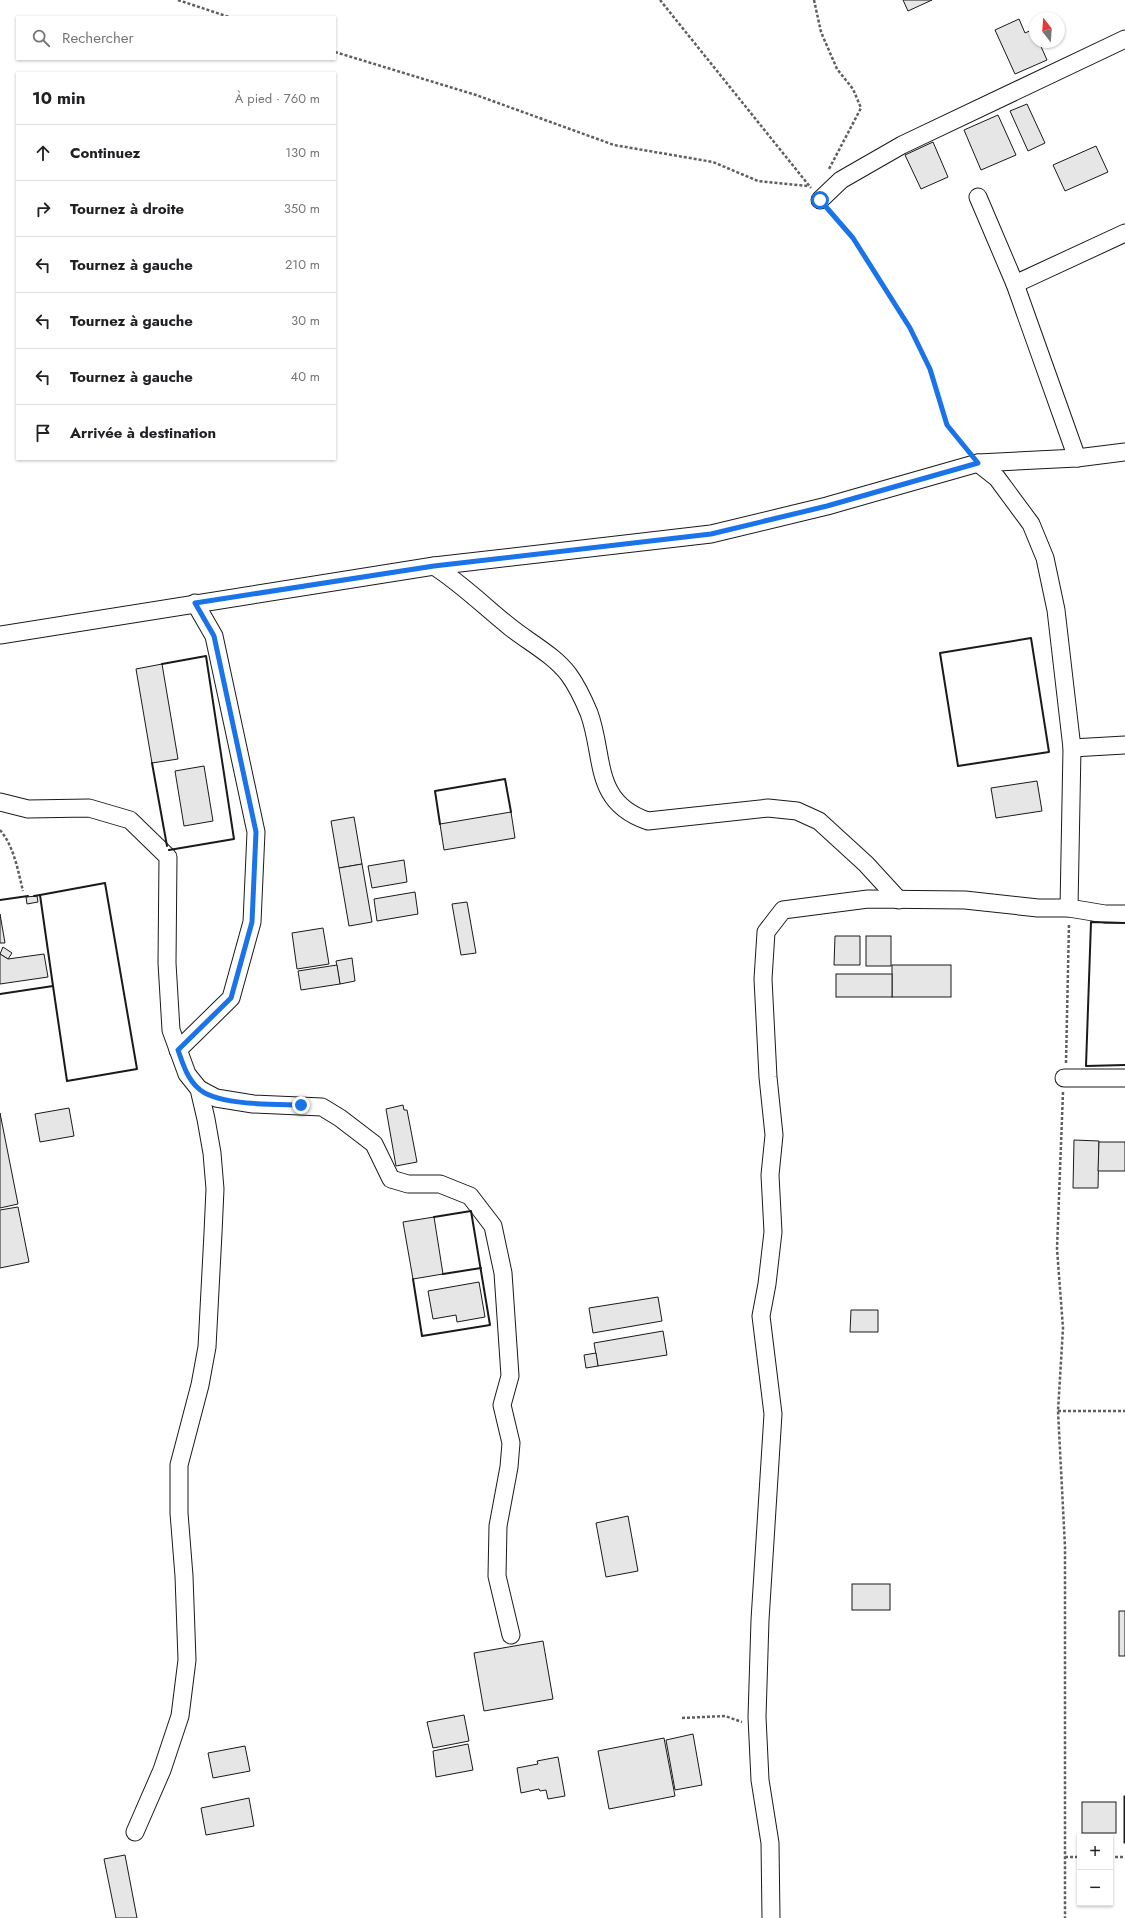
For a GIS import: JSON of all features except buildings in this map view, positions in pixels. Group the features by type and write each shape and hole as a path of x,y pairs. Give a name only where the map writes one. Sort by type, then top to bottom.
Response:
{"street":[{"path":"820,200 841,180 902,145 1125,39"},
{"path":"978,197 1015,284 1077,458"},
{"path":"1015,284 1125,234"},
{"path":"0,636 195,603 434,566 711,534 827,506 978,463 1077,458 1125,452"},
{"path":"978,463 998,478 1031,524 1045,558 1056,610 1072,748 1069,908"},
{"path":"434,566 456,580 510,627 555,660 570,676 589,714 606,785 620,806 632,815 648,821 768,808 797,811 819,821 866,864 899,900"},
{"path":"178,1050 231,998 252,922 256,832 214,636 195,603"},
{"path":"1072,748 1125,746"},
{"path":"0,802 28,809 89,808 130,820 168,857 167,963 171,1030 187,1074 199,1089 216,1098 253,1104 322,1107 340,1118 374,1144 391,1179 408,1184 440,1184 470,1196 493,1226 503,1273 510,1376 502,1405 511,1443 509,1468 498,1526 497,1576 511,1635"},
{"path":"771,1918 770,1843 760,1780 757,1728 760,1620 773,1414 766,1367 761,1316 767,1284 773,1232 770,1175 774,1135 768,1077 763,979 766,932 783,910 868,899 965,900 1038,908 1069,908 1105,914 1125,914"},
{"path":"1064,1078 1125,1078"},
{"path":"135,1832 162,1770 180,1716 187,1660 184,1576 179,1513 179,1465 200,1385 207,1347 215,1189 212,1153 199,1089"}],"path":[{"path":"178,0 226,16"},
{"path":"660,0 820,200 853,238 910,328 930,369 947,425 978,463"},
{"path":"814,0 821,32 837,70 853,89 861,108 830,165 828,172"},
{"path":"336,52 476,95 614,145 713,162 758,180 809,186"},
{"path":"0,830 6,837 13,854 23,891"},
{"path":"1065,1918 1065,1546 1058,1411 1062,1328 1057,1249 1064,1078 1067,1049 1069,908"},
{"path":"1058,1411 1125,1411"},
{"path":"682,1718 725,1716 757,1728"},
{"path":"1065,1857 1077,1857"},
{"path":"1113,1857 1125,1857"}],"wall":[{"path":"1031,638 1049,752 958,766 940,653 1031,638"},
{"path":"162,664 206,656 234,839 169,850"},
{"path":"152,763 167,846"},
{"path":"440,824 435,791 505,779 511,812"},
{"path":"40,895 105,883 137,1069 67,1081 53,986"},
{"path":"0,994 53,986 40,895 34,896"},
{"path":"0,900 28,896"},
{"path":"1125,923 1091,922 1086,1066 1125,1065"},
{"path":"413,1279 422,1336 490,1325 471,1211 434,1217"},
{"path":"443,1274 481,1268"}],"route":[{"path":"301,1105 253,1104 216,1098 199,1089 187,1074 178,1050 231,998 252,922 256,832 214,636 195,603 434,566 524,557 711,534 827,506 978,463 947,425 930,369 910,328 853,238 820,200"}]}
